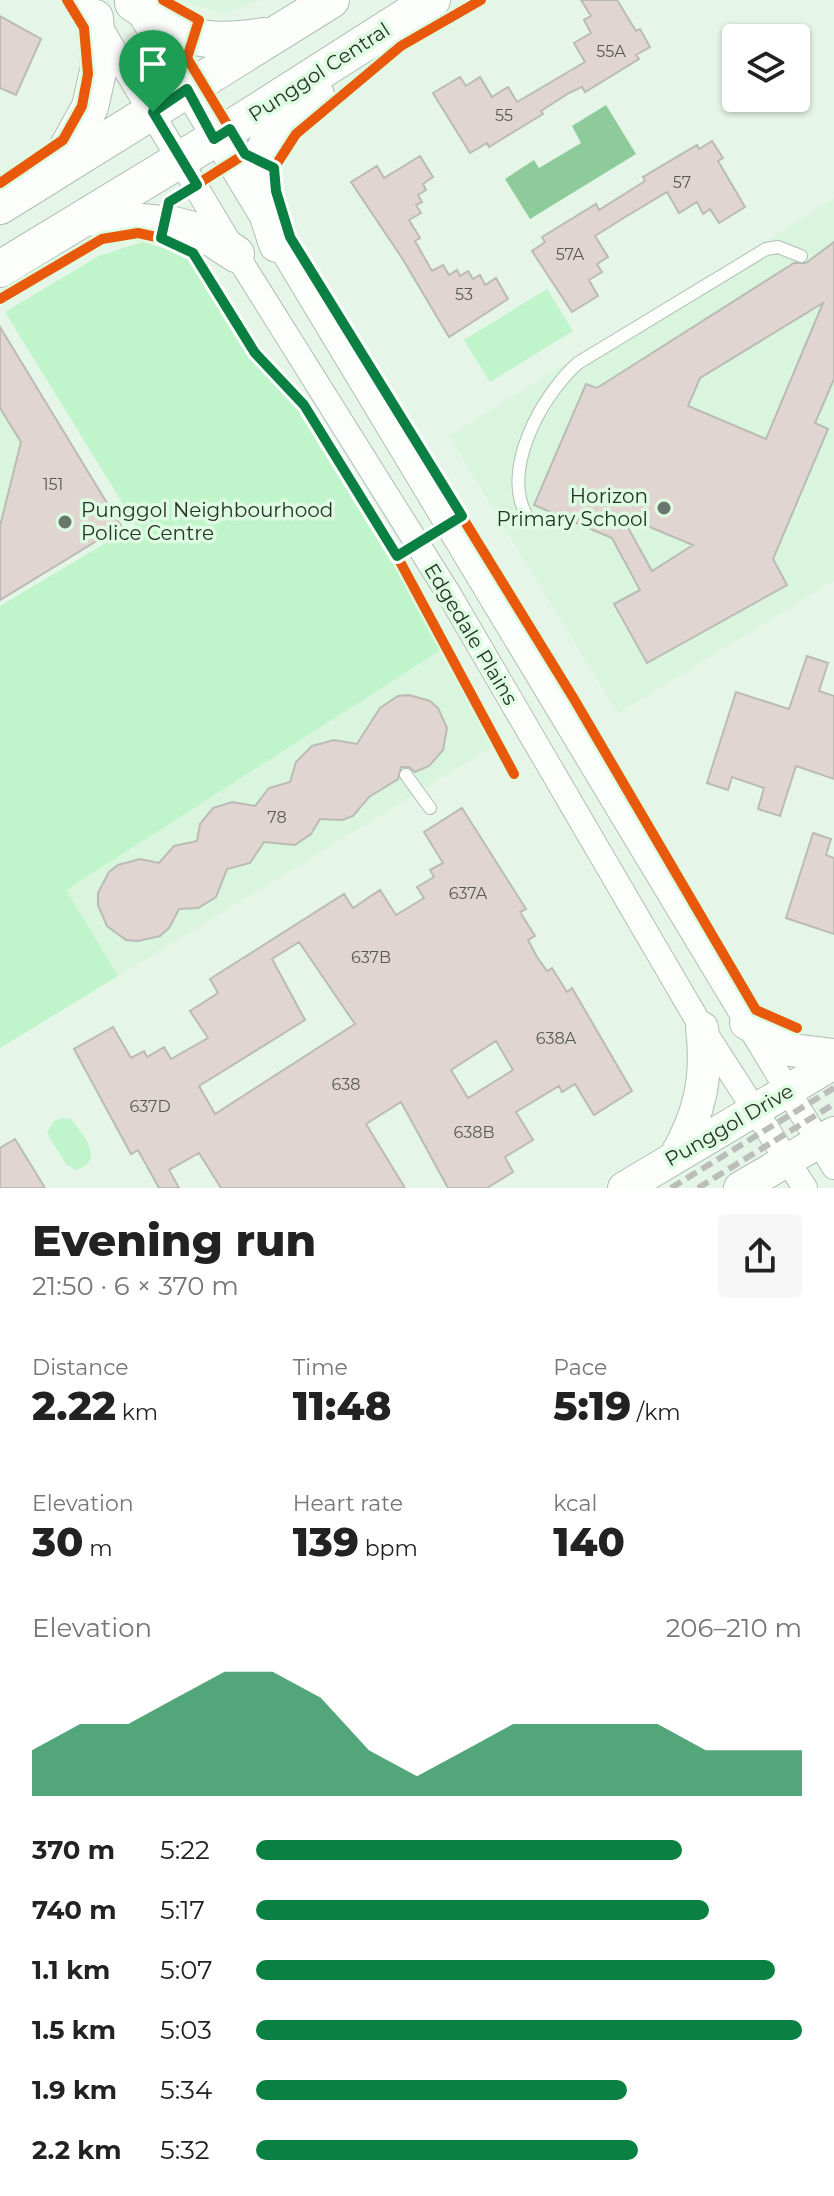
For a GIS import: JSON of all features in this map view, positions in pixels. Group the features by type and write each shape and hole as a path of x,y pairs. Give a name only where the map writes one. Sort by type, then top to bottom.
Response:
{"main road":[{"path":"0,206 331,0"},
{"path":"132,1 170,29 202,41 273,35"},
{"path":"277,244 257,175 262,154 283,123 422,7"},
{"name":"Punggol Central","path":"0,269 214,139 422,7"},
{"path":"55,171 90,107 99,67 89,9"},
{"path":"86,217 174,225 204,233 236,254"}],"street":[{"name":"Edgedale Plains","path":"132,1 617,802 746,1023 829,1148"},
{"name":"Edgedale Plains","path":"89,9 236,254 450,596 702,1028 805,1188"},
{"path":"746,1023 791,1050 834,1055"},
{"path":"675,1157 701,1099 706,1064 702,1028"},
{"name":"Punggol Drive","path":"624,1188 834,1063"},
{"path":"740,1188 787,1162 829,1148"}],"lane":[{"path":"528,518 518,496 517,483 526,447 561,379 578,363 766,249 778,247 801,256"},
{"path":"406,775 430,808"}],"shaded area":[{"path":"178,0 261,0 224,13"},
{"path":"606,105 636,154 530,219 505,179 534,160 539,168 581,143 572,126"},
{"name":"Horizon Primary School","path":"834,199 834,580 618,713 449,436"},
{"path":"142,242 182,253 206,281 252,356 298,406 444,648 66,890 118,976 0,1048 0,606 136,525 5,312 99,256"},
{"path":"547,289 573,331 490,382 464,340"},
{"path":"0,408 21,442 0,526"},
{"path":"444,648 496,744 118,976 65,890"},
{"path":"71,1119 86,1139 91,1153 85,1166 76,1170 66,1164 47,1133 54,1121"}],"building":[{"path":"581,0 617,0 650,47 636,55 639,59 585,92 582,87 569,93 541,111 543,114 489,147 487,143 470,153 433,93 460,77 466,86 480,77 492,97 508,87 517,102 585,62 574,43 591,33 584,20 591,16"},
{"path":"0,16 41,39 16,95 0,88"},
{"path":"712,141 723,158 718,161 745,207 719,223 710,209 703,214 697,202 679,213 667,192 622,219 595,236 608,257 597,264 602,272 589,280 598,296 572,312 532,251 545,242 542,237 596,204 599,210 645,181 643,177 697,145 699,149"},
{"path":"420,156 433,177 423,184 426,190 418,195 422,202 416,205 421,213 409,220 420,238 415,241 432,271 443,265 449,275 457,270 460,276 468,271 473,279 480,275 485,285 496,278 508,299 449,337 402,258 351,182 377,166 384,178"},
{"path":"834,242 834,379 815,423 828,429 773,559 787,585 647,663 614,604 640,590 612,538 534,505 586,384 597,388 794,263 806,263","holes":["823,303 766,439 688,406 700,378","621,515 693,545 652,571"]},
{"path":"0,327 121,526 0,600 0,526 21,442 0,408"},
{"path":"807,656 828,663 819,691 834,696 834,779 796,766 780,816 758,809 764,788 732,777 728,790 707,783 736,692 789,709"},
{"path":"409,695 430,701 438,708 447,728 443,750 429,766 415,772 409,767 401,767 398,779 369,797 353,816 342,820 320,819 311,834 295,845 264,842 250,863 227,869 216,897 198,908 179,909 169,928 160,936 126,940 107,926 98,905 98,893 109,872 118,865 140,859 159,863 174,846 197,841 200,824 213,808 232,802 255,806 269,788 290,782 296,762 312,746 334,740 357,744 380,708 398,696"},
{"path":"462,808 526,909 520,912 535,936 528,940 537,957 547,971 552,968 567,992 572,988 632,1091 594,1115 575,1084 562,1092 559,1086 516,1112 533,1140 505,1157 513,1172 487,1188 448,1188 401,1102 366,1124 405,1188 221,1188 199,1153 169,1170 179,1188 159,1188 138,1150 131,1154 74,1049 113,1027 131,1058 144,1051 147,1057 164,1047 171,1059 208,1038 190,1011 218,993 210,979 344,894 353,908 380,890 396,915 424,898 417,887 434,877 430,870 443,863 424,832","holes":["299,942 355,1024 215,1114 199,1086 305,1020 272,959","496,1041 513,1070 468,1098 451,1070"]},
{"path":"813,833 831,839 826,855 834,858 834,934 786,918"},
{"path":"15,1139 45,1188 0,1188 0,1148"}],"railway":[{"path":"671,1188 834,1088"},
{"path":"698,1188 834,1104"}],"cycle path":[{"path":"0,183 63,140 82,106 88,74 84,28 67,0"},
{"path":"163,0 199,20 187,58 245,154"},
{"path":"481,0 401,46 296,134 274,168 276,191 290,237 574,699 756,1010 797,1028"},
{"path":"161,238 169,202 245,154 274,168"},
{"path":"0,299 102,239 138,233 161,238 193,253 255,353 304,405 397,556 514,774"}],"place":[{"name":"Horizon Primary School","path":"664,508"},
{"name":"Punggol Neighbourhood Police Centre","path":"65,522"}],"route":[{"path":"187,89 214,139 230,129 245,154 274,168 276,191 290,237 462,516 397,556 304,405 255,353 193,253 161,238 169,202 197,185 153,112 187,89"}]}
